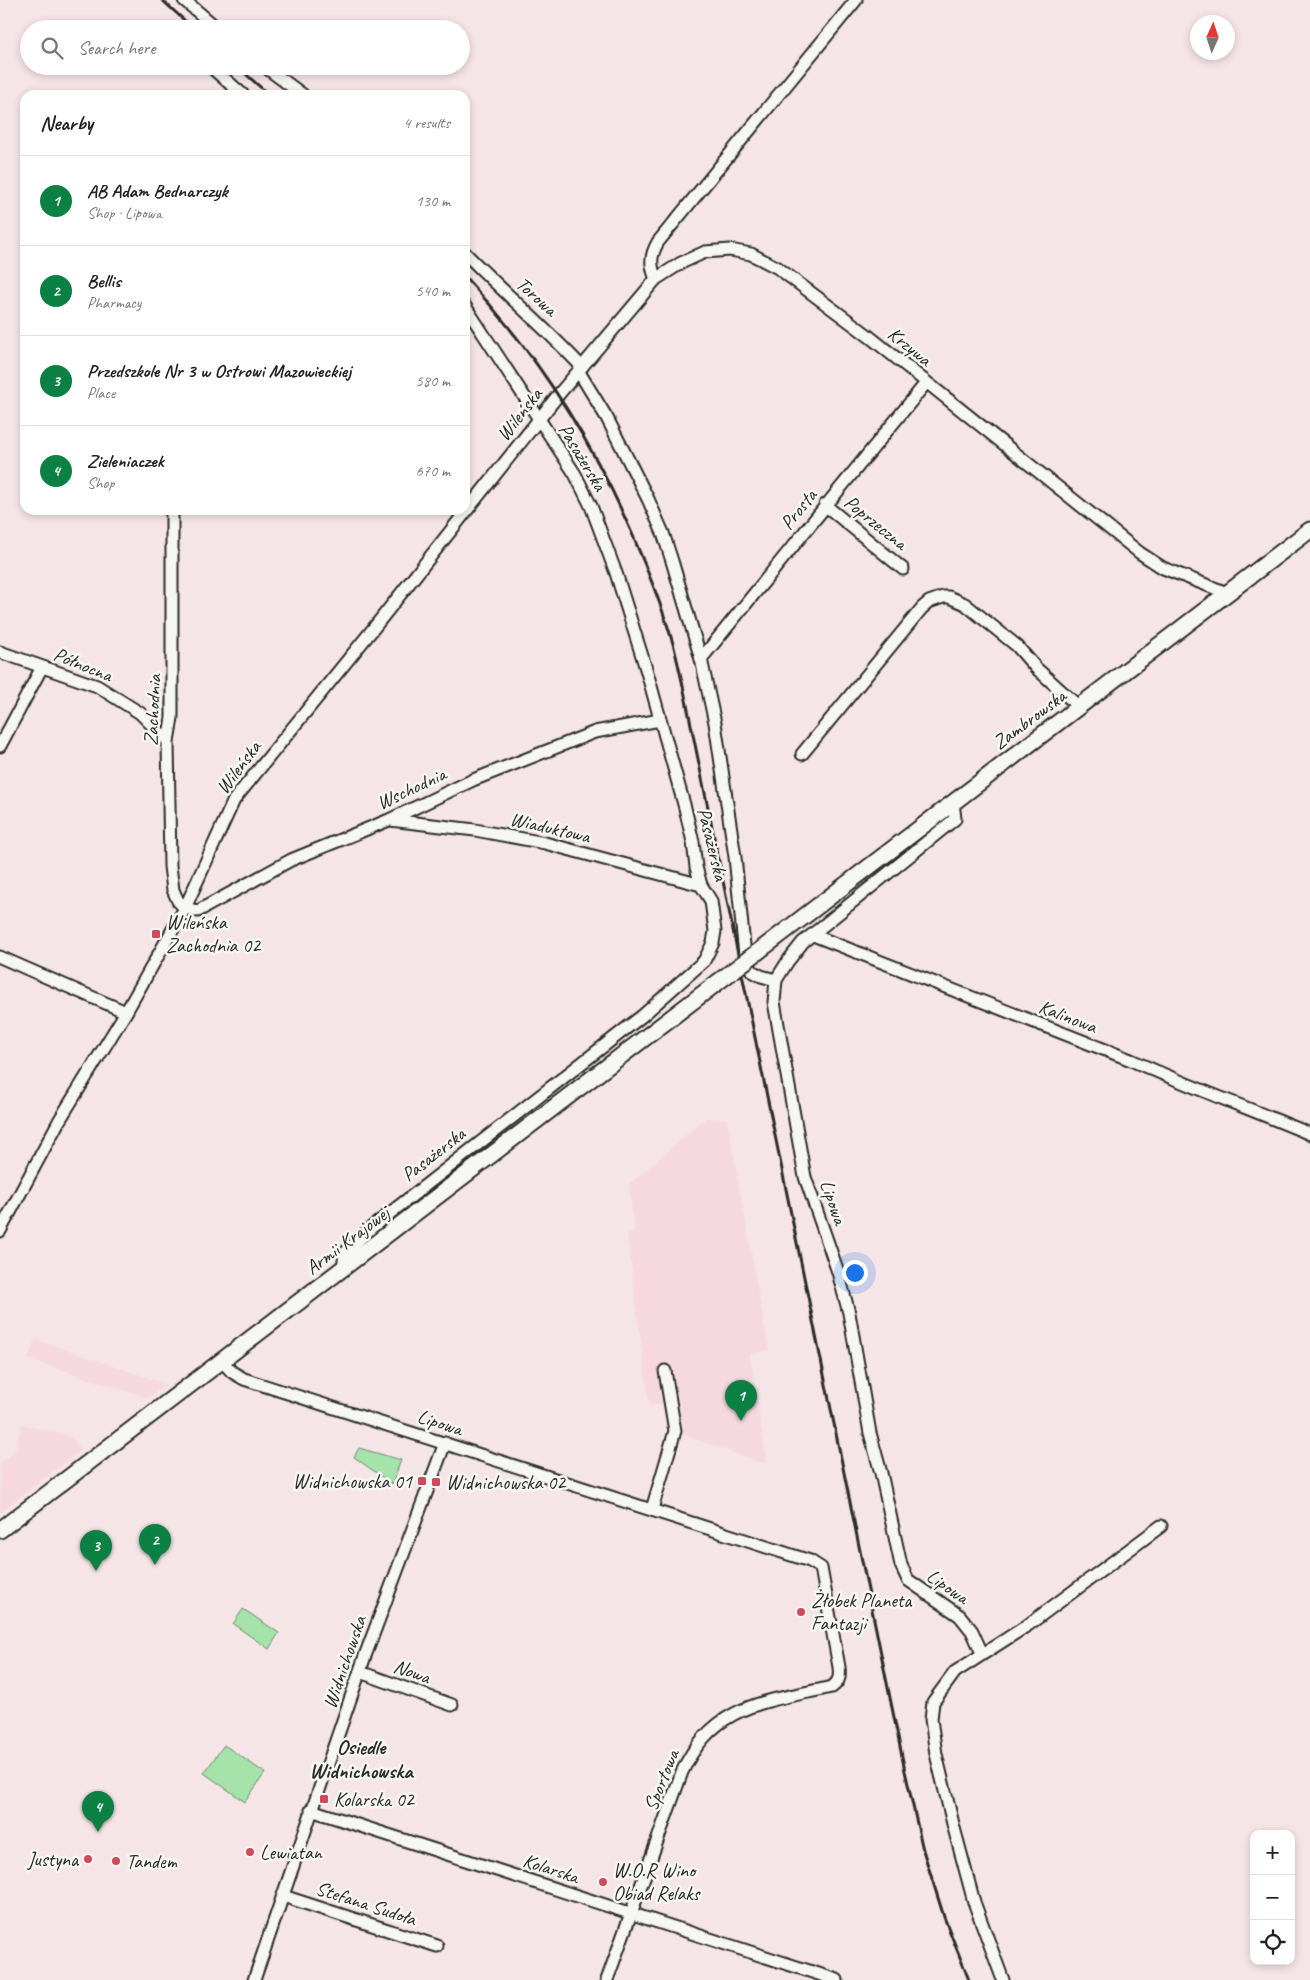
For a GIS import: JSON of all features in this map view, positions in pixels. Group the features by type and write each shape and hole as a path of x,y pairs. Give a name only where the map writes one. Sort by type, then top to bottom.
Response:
{"main road":[{"name":"Zambrowska","path":"772,940 1310,530"},
{"name":"Armii Krajowej","path":"0,1530 772,940"}],"street":[{"path":"184,0 207,20"},
{"path":"656,279 651,265 652,252 658,242 856,0"},
{"path":"220,75 237,90"},
{"path":"276,75 295,90"},
{"name":"Krzywa","path":"581,369 656,279 681,263 706,252 730,250 750,254 778,268 802,284 1140,553 1163,568 1227,593"},
{"name":"Torowa","path":"470,258 497,286 548,331 581,369 663,533 701,659 714,721 735,857 745,954 752,971 761,976 776,980"},
{"name":"Pasażerska","path":"343,1268 345,1253 371,1228 642,1016 704,960 713,943 715,931 711,901 701,885 685,808 660,720 616,573 591,506 575,474 470,314"},
{"name":"Wileńska","path":"470,507 581,369"},
{"name":"Prosta","path":"701,659 926,383"},
{"name":"Poprzeczna","path":"825,505 903,568"},
{"name":"Zachodnia","path":"172,515 172,718 168,741 170,866 173,890 178,901 185,908"},
{"name":"Wileńska","path":"0,1231 59,1121 126,1012 185,908 234,800 374,629 463,515"},
{"path":"802,754 922,608 936,598 949,597 965,604 1017,646 1036,668 1078,706"},
{"name":"Północna","path":"0,652 97,686 140,714 168,741"},
{"path":"0,746 42,667"},
{"name":"Wschodnia","path":"185,908 198,911 291,860 388,820 473,780 595,732 660,720"},
{"path":"776,980 798,948 841,910 955,819 953,802"},
{"name":"Wiaduktowa","path":"388,820 466,829 545,842 701,885"},
{"name":"Kalinowa","path":"813,935 1131,1060 1182,1084 1260,1112 1310,1134"},
{"path":"0,957 126,1012"},
{"name":"Lipowa","path":"776,980 774,1002 805,1177 838,1272 849,1313 870,1433 881,1473 901,1565 908,1580 960,1616 972,1631 982,1654"},
{"name":"Lipowa","path":"222,1361 232,1372 244,1379 817,1564"},
{"path":"652,1510 675,1432 665,1371"},
{"name":"Widnichowska","path":"254,1980 360,1672 445,1443"},
{"path":"1003,1980 974,1902 936,1754 930,1719 933,1702 955,1672 1028,1625 1161,1526"},
{"name":"Sportowa","path":"607,1980 688,1756 712,1727 730,1714 750,1706 832,1686 838,1682 840,1676 839,1667 821,1568 817,1564"},
{"name":"Nowa","path":"360,1672 452,1705"},
{"name":"Kolarska","path":"311,1810 837,1980"},
{"name":"Stefana Sudoła","path":"283,1896 437,1946"}],"shaded area":[{"path":"706,1118 727,1119 769,1350 750,1354 767,1465 681,1434 682,1421 663,1404 649,1406 627,1234 634,1232 629,1184"},
{"path":"35,1339 166,1384 148,1398 28,1359"},
{"path":"22,1424 72,1437 81,1450 0,1513 0,1462 15,1450"}],"green space":[{"path":"359,1448 401,1460 392,1484 354,1457"},
{"path":"243,1609 279,1633 269,1649 233,1624"},
{"path":"224,1745 265,1773 245,1802 204,1773"}],"railway":[{"path":"162,0 184,20"},
{"path":"247,75 263,90"},
{"path":"470,283 521,342 569,412 590,449 628,525 653,585 671,637 686,702 905,1771 923,1850 944,1917 969,1980"}],"place":[{"name":"Wileńska Zachodnia 02","path":"156,934"},
{"name":"AB Adam Bednarczyk","path":"741,1421"},
{"name":"Widnichowska 01","path":"422,1481"},
{"name":"Widnichowska 02","path":"436,1482"},
{"name":"Bellis","path":"155,1565"},
{"name":"Przedszkole Nr 3 w Ostrowi Mazowieckiej","path":"96,1571"},
{"name":"Żłobek Planeta Fantazji","path":"801,1612"},
{"name":"Kolarska 02","path":"324,1799"},
{"name":"Zieleniaczek","path":"98,1832"},
{"name":"Lewiatan","path":"250,1852"},
{"name":"Justyna","path":"88,1859"},
{"name":"Tandem","path":"116,1861"},
{"name":"W.O.R Wino Obiad Relaks","path":"603,1882"}],"district":[{"name":"Osiedle Widnichowska","path":"361,1759"}]}
